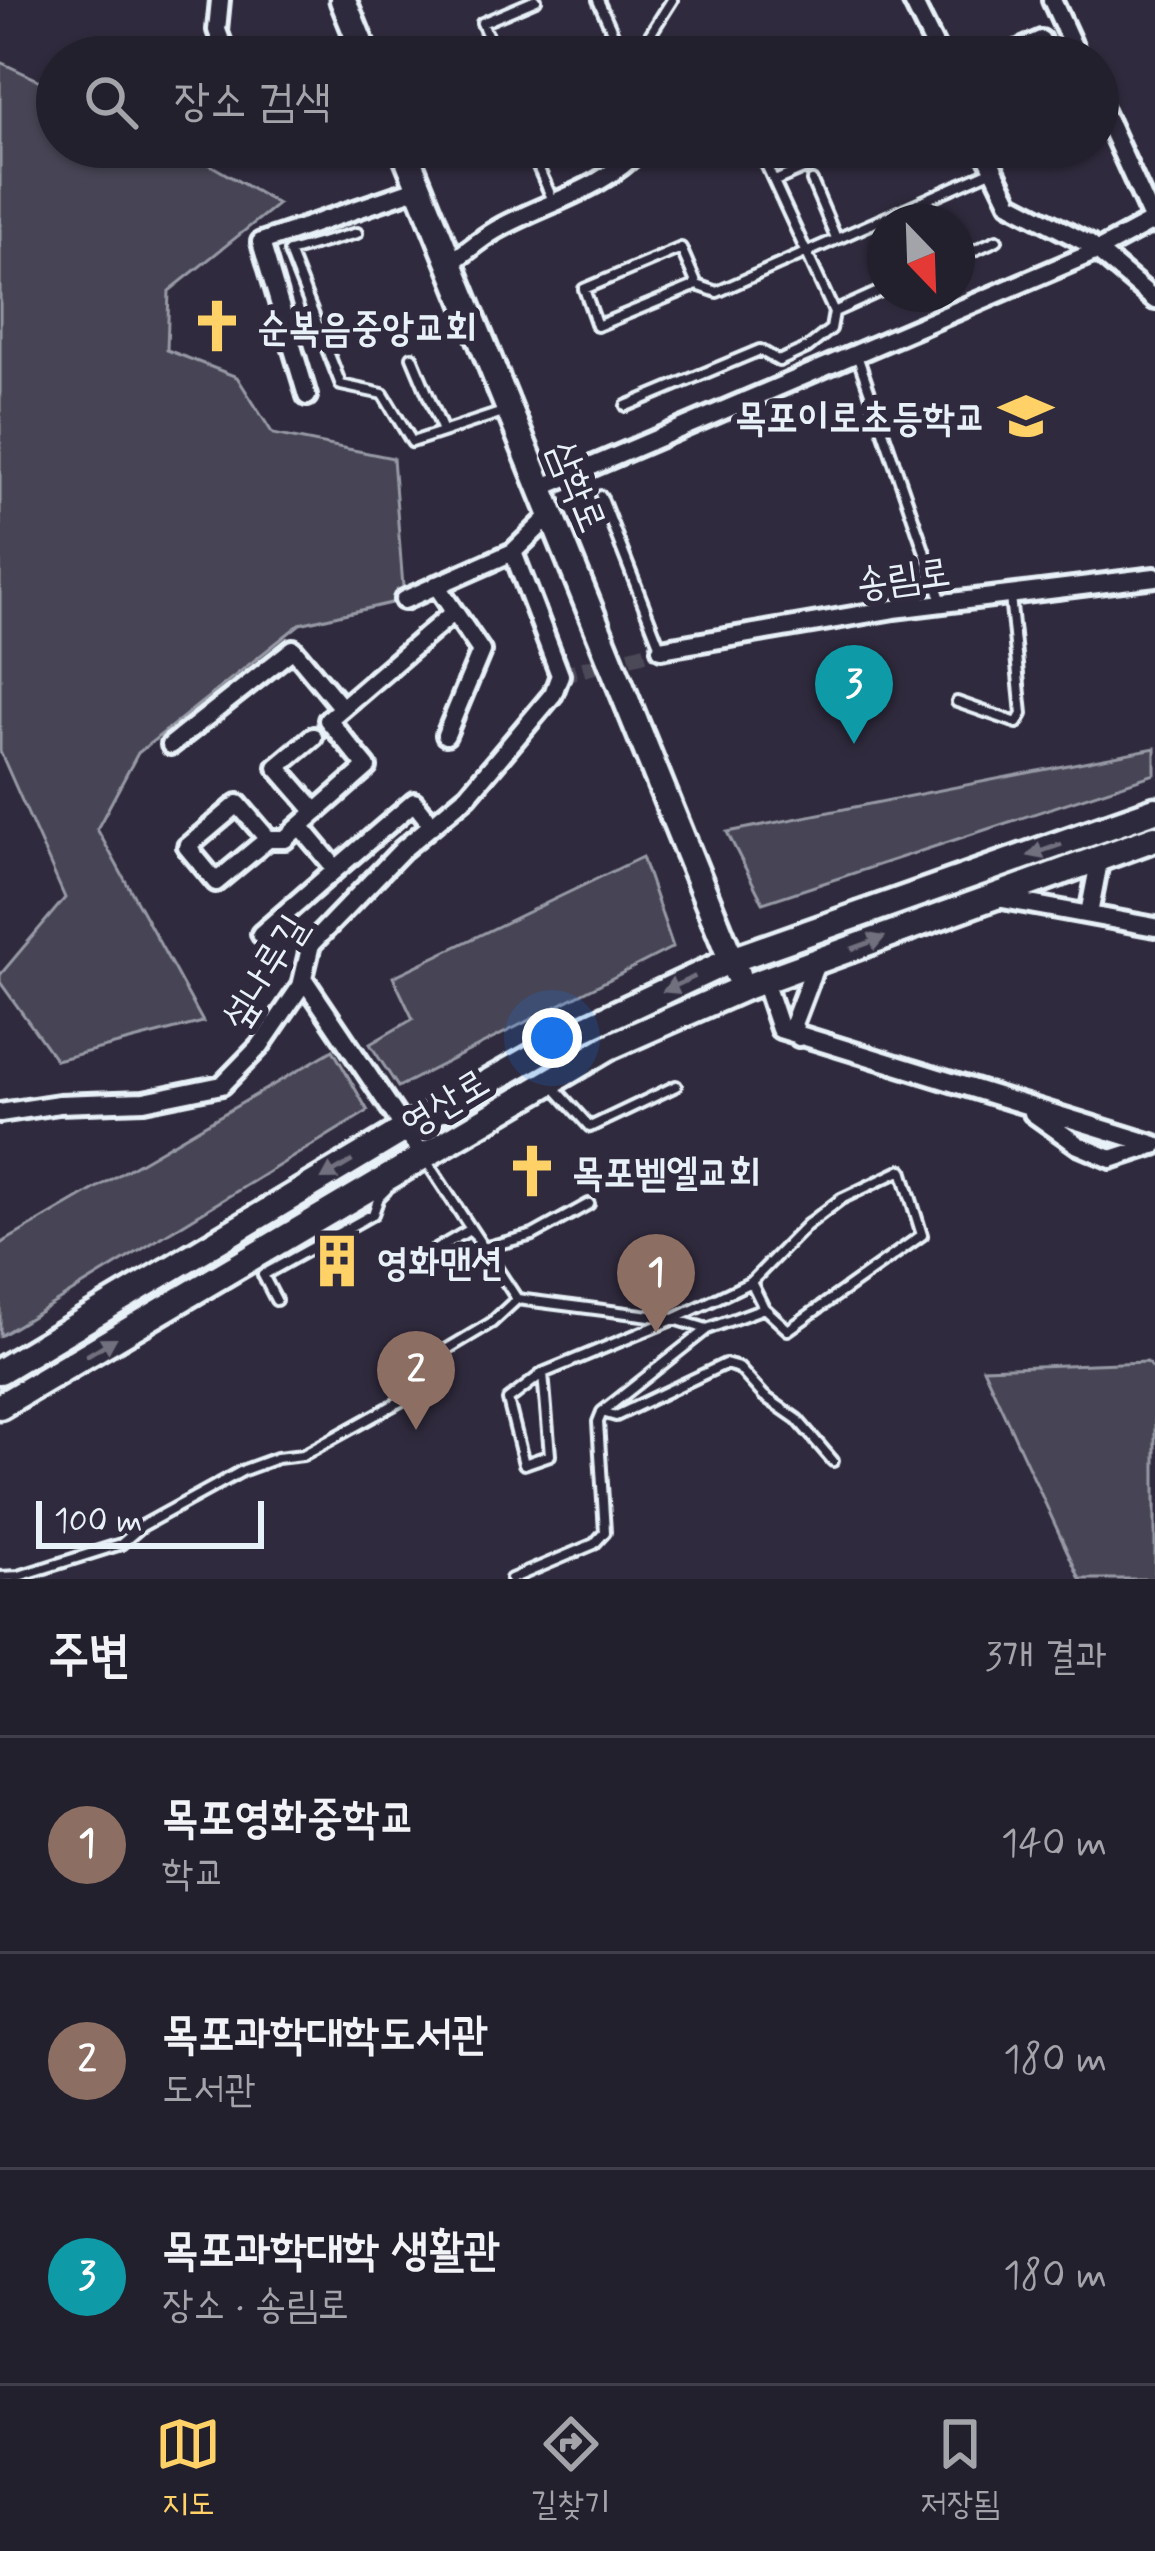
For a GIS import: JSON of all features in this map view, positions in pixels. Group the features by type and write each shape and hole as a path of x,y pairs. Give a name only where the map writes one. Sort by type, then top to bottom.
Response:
{"street":[{"path":"219,36 220,0"},
{"path":"343,0 358,36"},
{"path":"1052,0 1068,36"},
{"path":"922,6 933,36"},
{"path":"541,488 1154,223 1119,146"},
{"name":"삼학로","path":"411,168 731,960"},
{"path":"450,263 496,230 620,168"},
{"path":"994,170 1010,203 1097,251 1155,300"},
{"path":"307,396 261,242 419,188"},
{"path":"404,600 513,552 552,514"},
{"name":"섶나루길","path":"0,1113 58,1104 144,1101 222,1085 260,1046 303,978 311,944 402,850 468,795 553,694 560,675 513,552"},
{"name":"송림로","path":"661,649 942,603 1155,577"},
{"path":"436,585 482,651 446,735"},
{"path":"268,839 238,804 187,847 216,881 268,839 285,839 316,812 367,767 328,720 454,612"},
{"path":"171,745 293,649 342,708"},
{"path":"313,737 278,767 316,812"},
{"path":"261,934 414,802 432,824"},
{"name":"영산로","path":"0,1371 577,1031 731,960 1155,810"},
{"path":"300,826 336,868"},
{"name":"영산로","path":"0,1406 626,1039 753,985 1155,838"},
{"path":"1089,914 1100,857"},
{"path":"993,897 1155,927"},
{"path":"731,960 753,985 780,1030 799,1037 1017,1102 1155,1145 1112,1159 1078,1145 1017,1102"},
{"path":"799,1037 793,1024 817,961"},
{"path":"303,978 426,1160"}],"lane":[{"path":"487,36 482,23 536,0"},
{"path":"598,0 614,36"},
{"path":"652,36 672,0"},
{"path":"538,168 554,204"},
{"path":"626,406 760,350 779,361 807,348 831,329 833,312 768,168"},
{"path":"775,181 805,168"},
{"path":"697,285 681,248 584,289 597,326 697,285 717,292 994,170"},
{"path":"812,181 836,238"},
{"path":"357,233 289,252 341,385 383,394 412,442 509,410"},
{"path":"975,250 998,240"},
{"path":"833,312 867,297"},
{"path":"856,354 942,603"},
{"path":"412,357 443,431"},
{"path":"601,496 661,649"},
{"path":"957,702 1017,723 1022,714 1010,595"},
{"path":"549,1082 590,1127 676,1086"},
{"path":"276,1300 263,1275 373,1214 384,1191 426,1160 517,1300"},
{"path":"543,1373 550,1455 524,1464 508,1400 543,1373 751,1282 807,1225 841,1199 902,1171 922,1235 788,1330 764,1308 751,1282"},
{"path":"483,1248 533,1235 590,1204"},
{"path":"413,1263 471,1229"},
{"path":"0,1577 19,1576 122,1544 142,1526 244,1470 277,1458 304,1455 417,1392 433,1375 444,1351 491,1323 517,1300 674,1319 707,1330"},
{"path":"512,1579 594,1544 605,1532 598,1422 602,1412 707,1330 764,1308"},
{"path":"602,1412 616,1416 725,1364 739,1368 764,1396 797,1419 833,1461"}],"shaded area":[{"path":"0,62 36,79 36,168 215,168 278,204 169,291 167,350 237,377 273,434 393,458 404,600 300,624 138,753 97,829 203,1022 56,1060 0,982 0,975 65,898 0,751"},
{"path":"1155,748 1155,774 763,903 727,832"},
{"path":"642,857 673,947 398,1087 370,1044 413,1019 393,977"},
{"path":"333,1050 368,1111 0,1336 0,1244"},
{"path":"1147,1362 1155,1372 1155,1579 1080,1579 983,1368"}],"tunnel":[{"path":"560,675 661,649"}],"place":[{"name":"순복음중앙교회","path":"217,326"},
{"name":"목포이로초등학교","path":"1026,416"},
{"name":"목포과학대학 생활관","path":"854,744"},
{"name":"목포벧엘교회","path":"532,1171"},
{"name":"영화맨션","path":"337,1261"},
{"name":"목포영화중학교","path":"656,1333"},
{"name":"목포과학대학도서관","path":"416,1430"}]}
